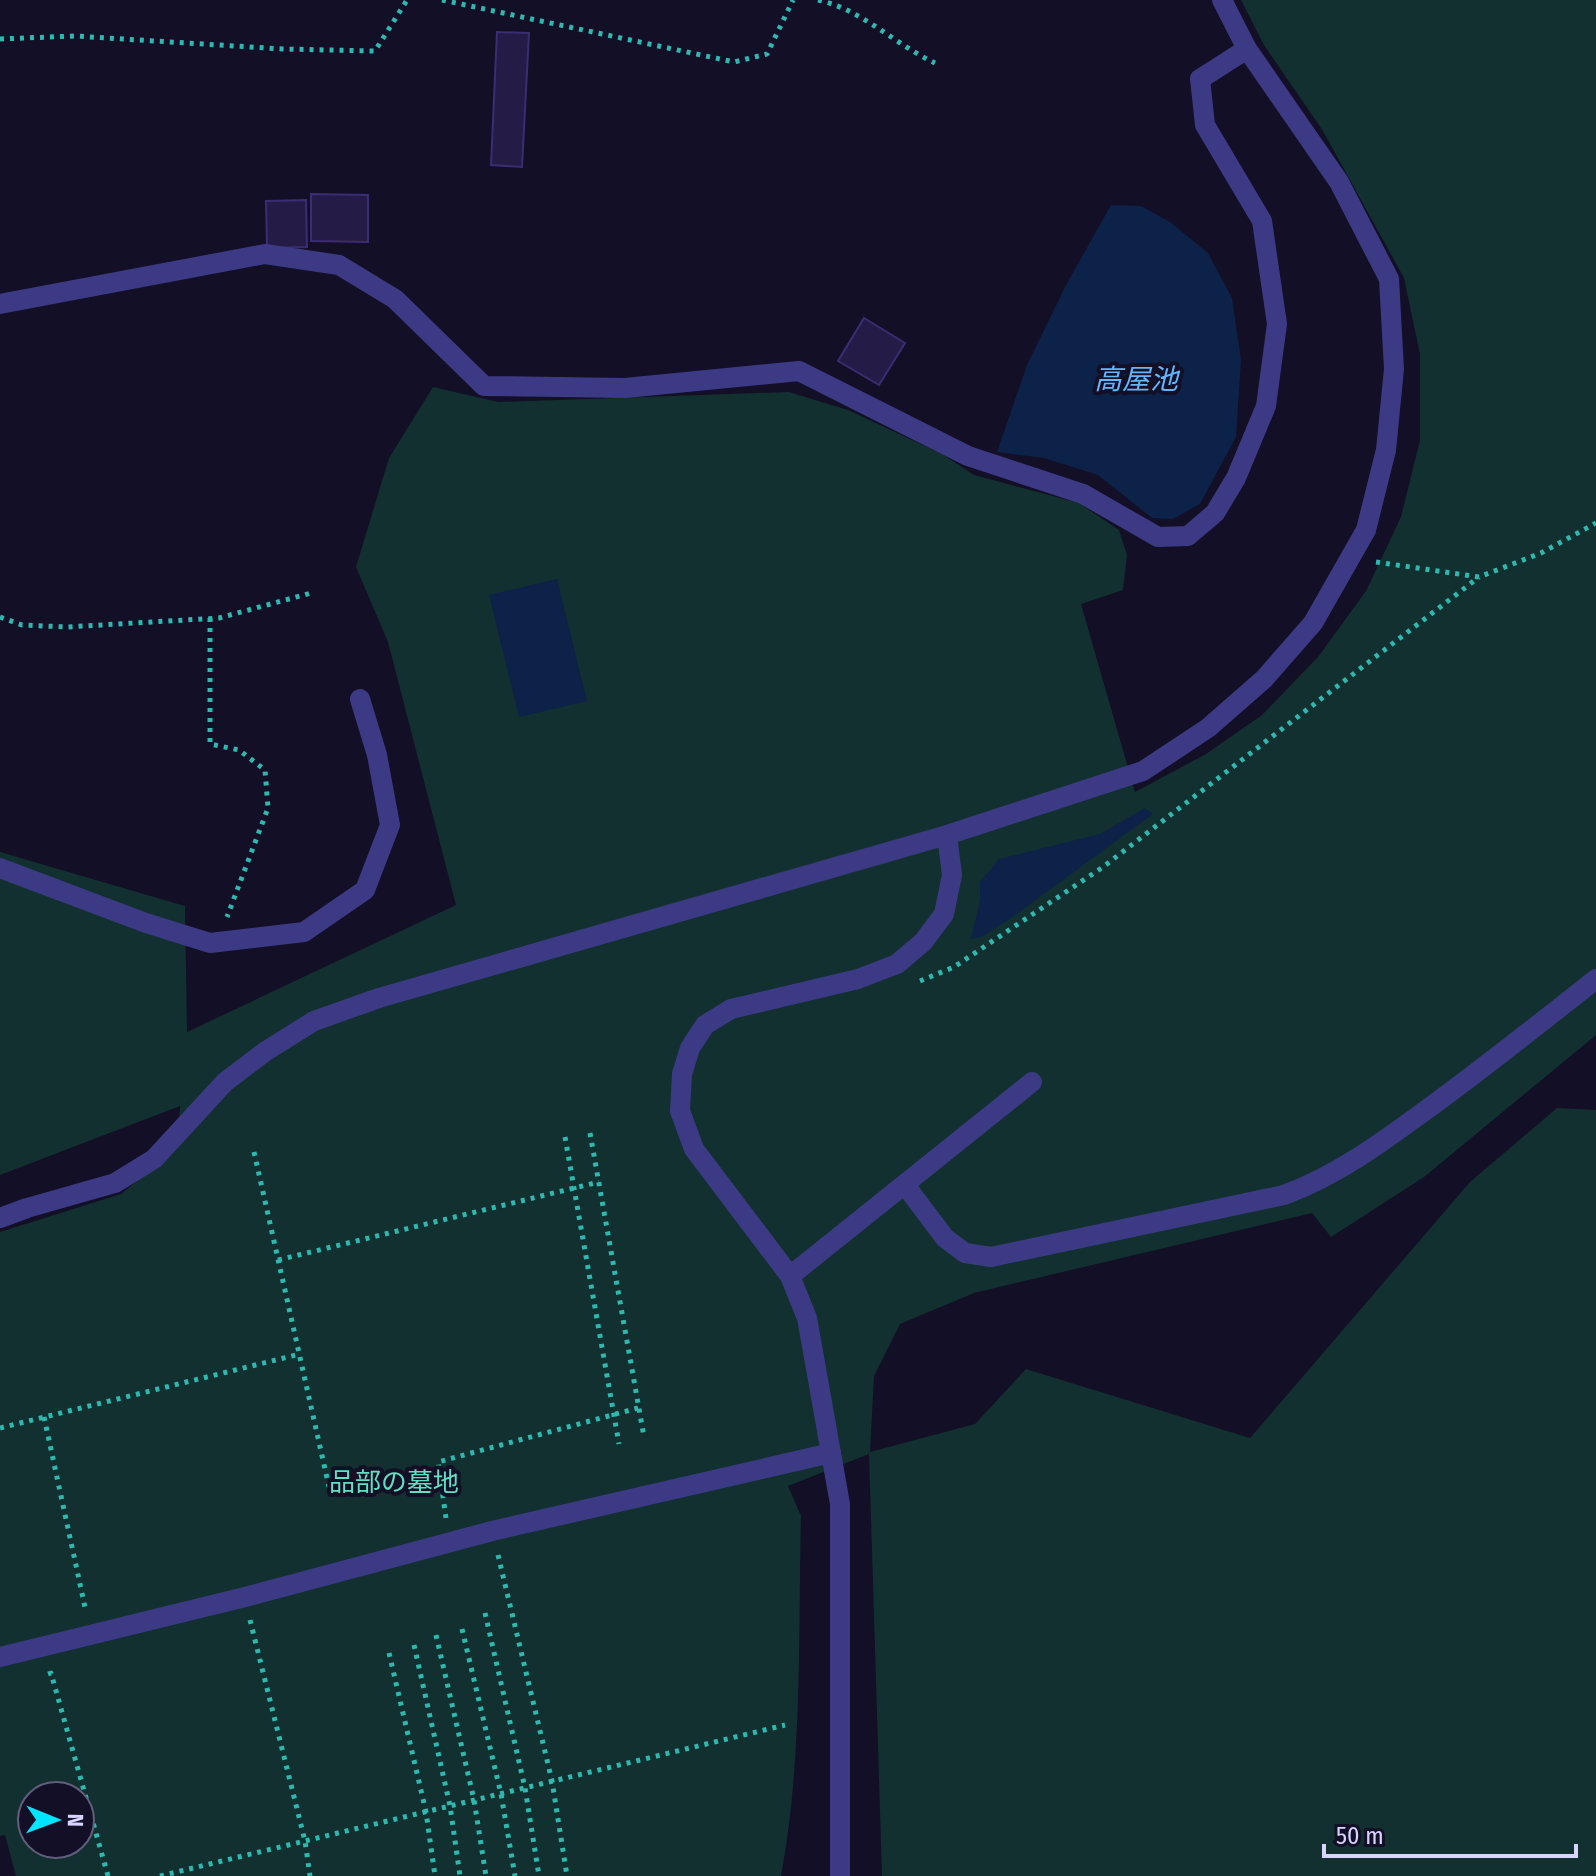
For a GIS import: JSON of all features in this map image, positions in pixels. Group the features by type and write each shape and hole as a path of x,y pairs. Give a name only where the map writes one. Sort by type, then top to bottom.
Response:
{"street":[{"path":"0,1218 115,1183 154,1159 225,1082 314,1021 379,998 947,835 1143,771 1208,728 1264,679 1313,623 1366,530 1386,450 1394,369 1389,279 1339,182 1247,49 1222,0"},
{"path":"0,304 265,254 339,265 395,299 484,386 625,388 799,371 968,456 1083,494 1158,537 1188,536 1215,513 1236,478 1266,406 1277,324 1262,221 1205,125 1201,95 1200,79 1247,49"},
{"path":"0,868 146,923 210,943 304,932 365,890 390,825 377,755 360,699"},
{"path":"840,1876 840,1504 807,1318 790,1276 694,1149 680,1111 682,1074 690,1048 705,1025 731,1009 858,979 897,964 923,942 944,914 952,875 947,835"},
{"path":"905,1185 945,1238 965,1253 991,1257 1284,1195 1314,1184 1385,1140 1485,1067 1596,979"},
{"path":"790,1276 1032,1082"},
{"path":"0,1657 245,1597 492,1531 831,1453"}],"path":[{"path":"0,39 74,36 283,49 375,51 407,0"},
{"path":"442,0 734,62 767,54 793,0"},
{"path":"818,0 862,17 935,63"},
{"path":"915,984 954,967 1103,867 1479,577 1541,553 1596,523"},
{"path":"1351,559 1479,577"},
{"path":"0,617 22,625 67,627 210,618 311,593"},
{"path":"210,618 210,744 239,750 265,770 268,808 226,919 210,943"},
{"path":"590,1133 644,1437"},
{"path":"565,1137 619,1444"},
{"path":"254,1152 329,1487"},
{"path":"278,1260 599,1182"},
{"path":"0,1428 300,1354"},
{"path":"449,1543 438,1462 638,1408"},
{"path":"44,1417 91,1635"},
{"path":"492,1531 552,1781 567,1876"},
{"path":"245,1597 305,1841 310,1876"},
{"path":"485,1613 525,1788 539,1876"},
{"path":"462,1629 501,1794 515,1876"},
{"path":"436,1635 474,1800 486,1876"},
{"path":"414,1645 450,1806 460,1876"},
{"path":"389,1653 426,1812 435,1876"},
{"path":"38,1676 51,1673 108,1876"},
{"path":"160,1876 785,1725"}],"green space":[{"name":"品部の墓地","path":"1241,0 1596,0 1596,1035 1424,1177 1331,1237 1312,1213 974,1293 900,1324 874,1376 870,1452 975,1424 1026,1369 1250,1438 1470,1182 1557,1108 1596,1110 1596,1876 882,1876 869,1454 788,1486 801,1516 799,1651 793,1787 781,1876 16,1876 5,1835 0,1836 0,1232 121,1194 178,1147 180,1106 0,1175 0,852 185,906 187,1032 456,905 388,642 356,567 389,458 433,387 498,402 789,392 848,410 942,454 974,475 1079,503 1119,530 1127,555 1123,590 1081,604 1135,792 1206,754 1262,715 1318,657 1366,591 1401,517 1420,440 1420,354 1404,278 1323,131 1264,45"}],"water":[{"name":"高屋池","path":"1111,205 1141,206 1170,222 1208,253 1232,298 1241,360 1236,437 1200,504 1173,519 1152,518 1098,475 1044,458 997,452 1027,365 1066,285"},
{"path":"557,579 587,701 519,717 489,595"},
{"path":"1145,808 1153,814 1011,918 981,937 971,939 980,901 980,882 999,859 1100,834"}],"building":[{"path":"497,32 529,33 522,167 491,165"},
{"path":"311,194 368,195 368,242 311,241"},
{"path":"306,200 307,247 267,248 266,201"},
{"path":"864,318 905,343 879,385 838,361"}]}
